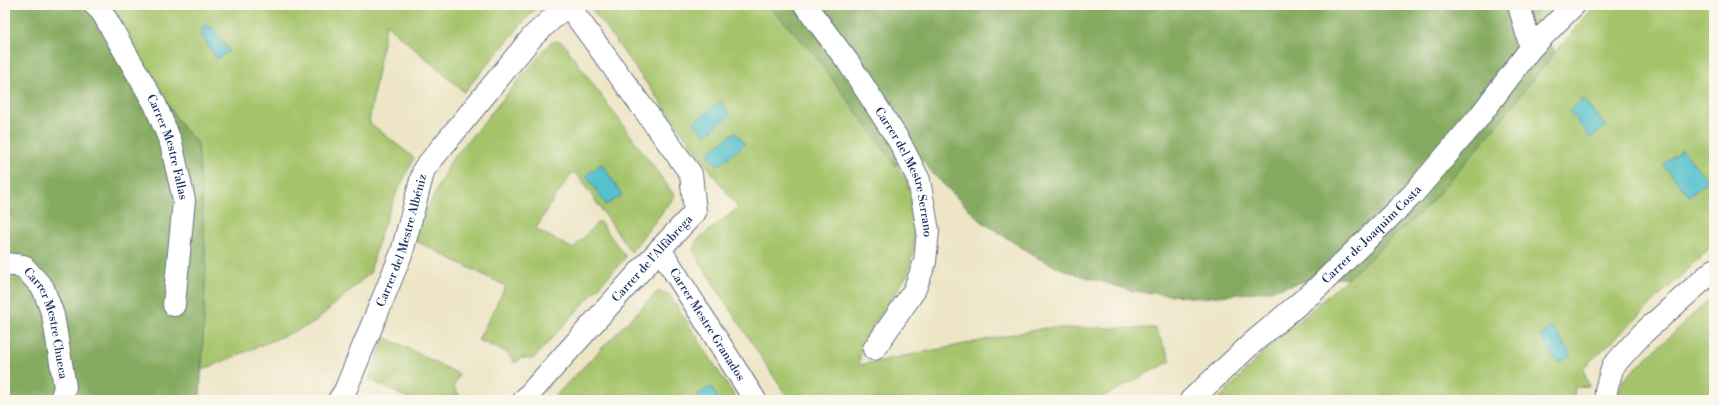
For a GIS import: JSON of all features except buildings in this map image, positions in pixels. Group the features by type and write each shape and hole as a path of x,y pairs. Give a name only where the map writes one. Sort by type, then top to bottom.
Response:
{"street":[{"name":"Carrer Mestre Fallas","path":"95,5 102,12 155,104 171,143 184,200 174,305"},
{"name":"Carrer de l'Alfàbrega","path":"524,400 695,212 691,174 568,5"},
{"name":"Carrer del Mestre Albéniz","path":"338,400 345,391 402,252 424,169 533,36 568,5"},
{"name":"Carrer del Mestre Serrano","path":"805,5 852,68 899,141 919,180 928,231 925,262 914,291 874,349"},
{"path":"1519,5 1531,48"},
{"name":"Carrer de Joaquim Costa","path":"1190,400 1251,344 1314,291 1413,194 1479,117 1531,48 1574,5"},
{"name":"Carrer Mestre Granados","path":"660,249 755,400"},
{"name":"Carrer Mestre Chueca","path":"5,264 23,266 43,288 53,315 65,387 61,400"},
{"path":"1606,400 1606,390 1613,366 1643,333 1714,270"}],"green space":[{"path":"5,5 104,5 183,128 198,144 206,263 200,400 5,400"},
{"path":"104,5 538,5 464,92 386,24 369,122 414,158 398,190 381,232 370,273 312,324 202,370 206,263 198,144 183,128"},
{"path":"589,5 768,5 813,53 906,179 912,200 914,216 914,248 908,274 862,343 859,365 1045,328 1155,328 1171,361 1097,400 789,400 702,266 693,249 696,241 738,208"},
{"path":"768,5 1534,5 1541,30 1555,51 1499,123 1426,208 1348,278 1314,279 1267,291 1200,298 1133,291 1069,272 1038,258 982,222 934,175 913,148 896,166 813,53"},
{"path":"1534,5 1565,5 1541,30"},
{"path":"1595,5 1714,5 1714,244 1583,368 1589,386 1575,387 1574,400 1218,400 1266,349 1426,208"},
{"path":"557,41 563,43 675,196 631,252 579,177 573,172 547,209 536,229 573,249 599,221 626,257 533,359 521,358 515,363 506,352 478,340 506,286 412,239 450,162 550,43"},
{"path":"657,292 663,292 670,295 737,400 551,400"},
{"path":"1714,295 1714,399 1617,400 1623,380"},
{"path":"385,337 459,374 454,386 462,400 412,400 369,379"}],"water":[{"path":"204,25 212,27 229,51 217,59 201,34"},
{"path":"1583,99 1606,126 1591,138 1569,111"},
{"path":"720,102 730,115 705,135 694,122"},
{"path":"735,132 745,144 718,166 708,153"},
{"path":"1682,149 1708,181 1689,196 1663,165"},
{"path":"602,164 622,195 606,205 586,175"},
{"path":"1552,327 1571,355 1558,363 1540,336"},
{"path":"711,387 719,400 701,400 698,394"}]}
